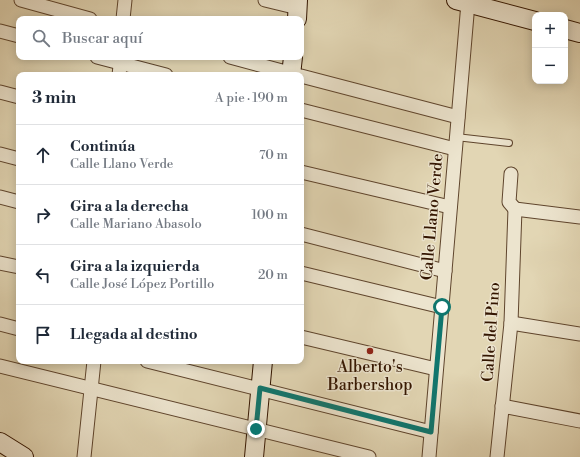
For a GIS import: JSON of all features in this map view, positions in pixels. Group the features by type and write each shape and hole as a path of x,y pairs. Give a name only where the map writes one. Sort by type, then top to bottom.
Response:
{"main road":[{"path":"462,2 532,20"},
{"path":"568,30 580,33"},
{"path":"254,457 263,364"},
{"path":"0,442 24,457"}],"street":[{"path":"21,0 79,16"},
{"path":"123,16 125,0"},
{"path":"265,0 297,9"},
{"name":"Calle Llano Verde","path":"429,457 458,117 462,2"},
{"path":"0,31 16,35"},
{"path":"106,60 120,65 152,72"},
{"path":"244,60 295,71"},
{"path":"304,74 458,117"},
{"path":"0,92 16,96"},
{"path":"304,111 456,143"},
{"path":"0,154 16,158"},
{"path":"304,173 450,207"},
{"path":"511,174 508,202 515,209 580,217"},
{"path":"0,198 16,201"},
{"name":"Calle del Pino","path":"497,457 511,323 515,209"},
{"path":"304,235 445,271"},
{"path":"0,263 16,267"},
{"path":"304,274 442,307"},
{"path":"511,323 580,334"},
{"path":"0,324 16,328"},
{"path":"304,338 436,370"},
{"path":"84,457 94,364"},
{"path":"160,364 431,432"},
{"path":"0,366 369,457"},
{"path":"502,406 580,421"}],"lane":[{"path":"456,143 509,143"}],"place":[{"name":"Alberto's Barbershop","path":"370,351"}],"route":[{"path":"256,429 260,388 431,432 442,307"}]}
